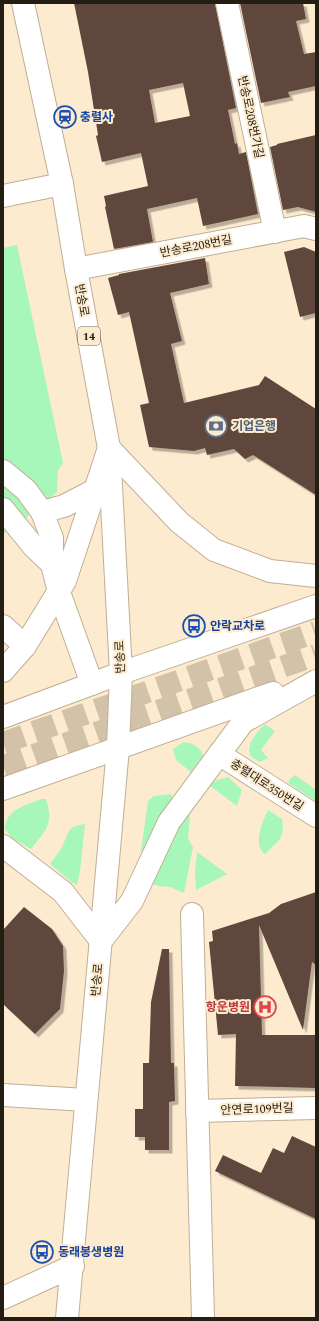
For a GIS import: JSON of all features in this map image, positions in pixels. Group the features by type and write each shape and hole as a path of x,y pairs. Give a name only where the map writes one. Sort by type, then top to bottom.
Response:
{"main road":[{"name":"반송로","path":"22,3 62,184 109,448 121,673 118,748 86,1100 73,1266 67,1318"},
{"name":"반송로208번가길","path":"227,3 275,232"},
{"path":"3,196 62,184"},
{"name":"반송로208번길","path":"76,269 304,226 316,229"},
{"path":"3,671 25,646 65,581 109,448 179,522 214,550 270,571 316,576"},
{"path":"3,471 26,490 42,512 52,538 52,564 59,592 92,684"},
{"path":"42,512 64,506 95,490"},
{"path":"3,509 34,547 52,564"},
{"path":"3,717 121,673 316,606"},
{"path":"3,626 25,646"},
{"path":"3,789 316,679"},
{"path":"3,846 63,892 101,941 132,901 169,822 242,722 316,679"},
{"name":"충렬대로350번길","path":"219,754 316,816"},
{"path":"192,914 203,1318"},
{"path":"3,1095 86,1100"},
{"name":"안연로109번길","path":"197,1111 316,1108"},
{"path":"3,1298 73,1266"}],"green space":[{"path":"17,245 63,463 58,470 57,492 14,528 3,534 3,248"},
{"path":"265,724 275,731 261,750 268,758 260,762 252,757 249,749 252,739"},
{"path":"184,742 196,746 203,756 191,772 176,760 173,749"},
{"path":"295,775 316,790 316,801 288,783"},
{"path":"228,777 242,790 237,806 209,785 217,780"},
{"path":"171,794 173,798 144,854 141,851 148,801 154,796"},
{"path":"41,799 46,799 49,821 44,832 31,849 12,838 5,829 6,822 17,809"},
{"path":"268,810 282,819 283,831 277,843 265,854 259,845 259,839 261,826"},
{"path":"190,814 188,839 193,847 184,893 170,887 153,884 154,878 174,835"},
{"path":"85,824 77,885 50,864 62,848 70,830 75,826"},
{"path":"197,852 227,874 196,890 195,873"}],"building":[{"path":"74,3 215,3 236,108 228,110 235,144 237,143 239,154 246,152 258,214 203,226 197,198 147,209 153,242 114,249 104,196 148,186 141,153 102,162 96,136 98,135 88,72","holes":["183,83 190,116 155,123 149,90"]},
{"path":"240,3 303,3 306,19 296,21 304,54 316,52 316,86 288,92 290,97 261,103"},
{"path":"316,135 316,212 298,207 283,210 270,147"},
{"path":"304,247 316,252 316,313 300,317 284,252"},
{"path":"205,258 209,284 170,293 182,341 171,344 184,403 259,385 265,376 316,409 316,495 253,455 245,459 234,449 207,455 205,448 194,451 149,447 140,405 149,403 129,312 118,315 108,278 119,274"},
{"path":"316,892 316,965 312,962 303,1030 259,925 262,1035 316,1035 316,1088 235,1086 236,1034 218,1035 209,942 213,941 212,931 269,913 281,904"},
{"path":"24,907 52,929 63,946 64,971 60,1009 35,1034 3,1004 3,930"},
{"path":"162,949 169,949 171,1063 174,1063 175,1101 169,1102 169,1150 145,1150 145,1137 135,1137 135,1109 143,1109 143,1063 149,1063 151,1002"},
{"path":"292,1136 316,1147 316,1219 215,1171 223,1155 261,1173 273,1148 284,1153"}],"tunnel":[{"path":"3,743 316,632"},
{"path":"3,766 316,655"}],"place":[{"name":"충렬사","path":"65,117"},
{"name":"기업은행","path":"216,426"},
{"name":"안락교차로","path":"194,626"},
{"name":"항운병원","path":"265,1007"},
{"name":"동래봉생병원","path":"42,1252"}]}
